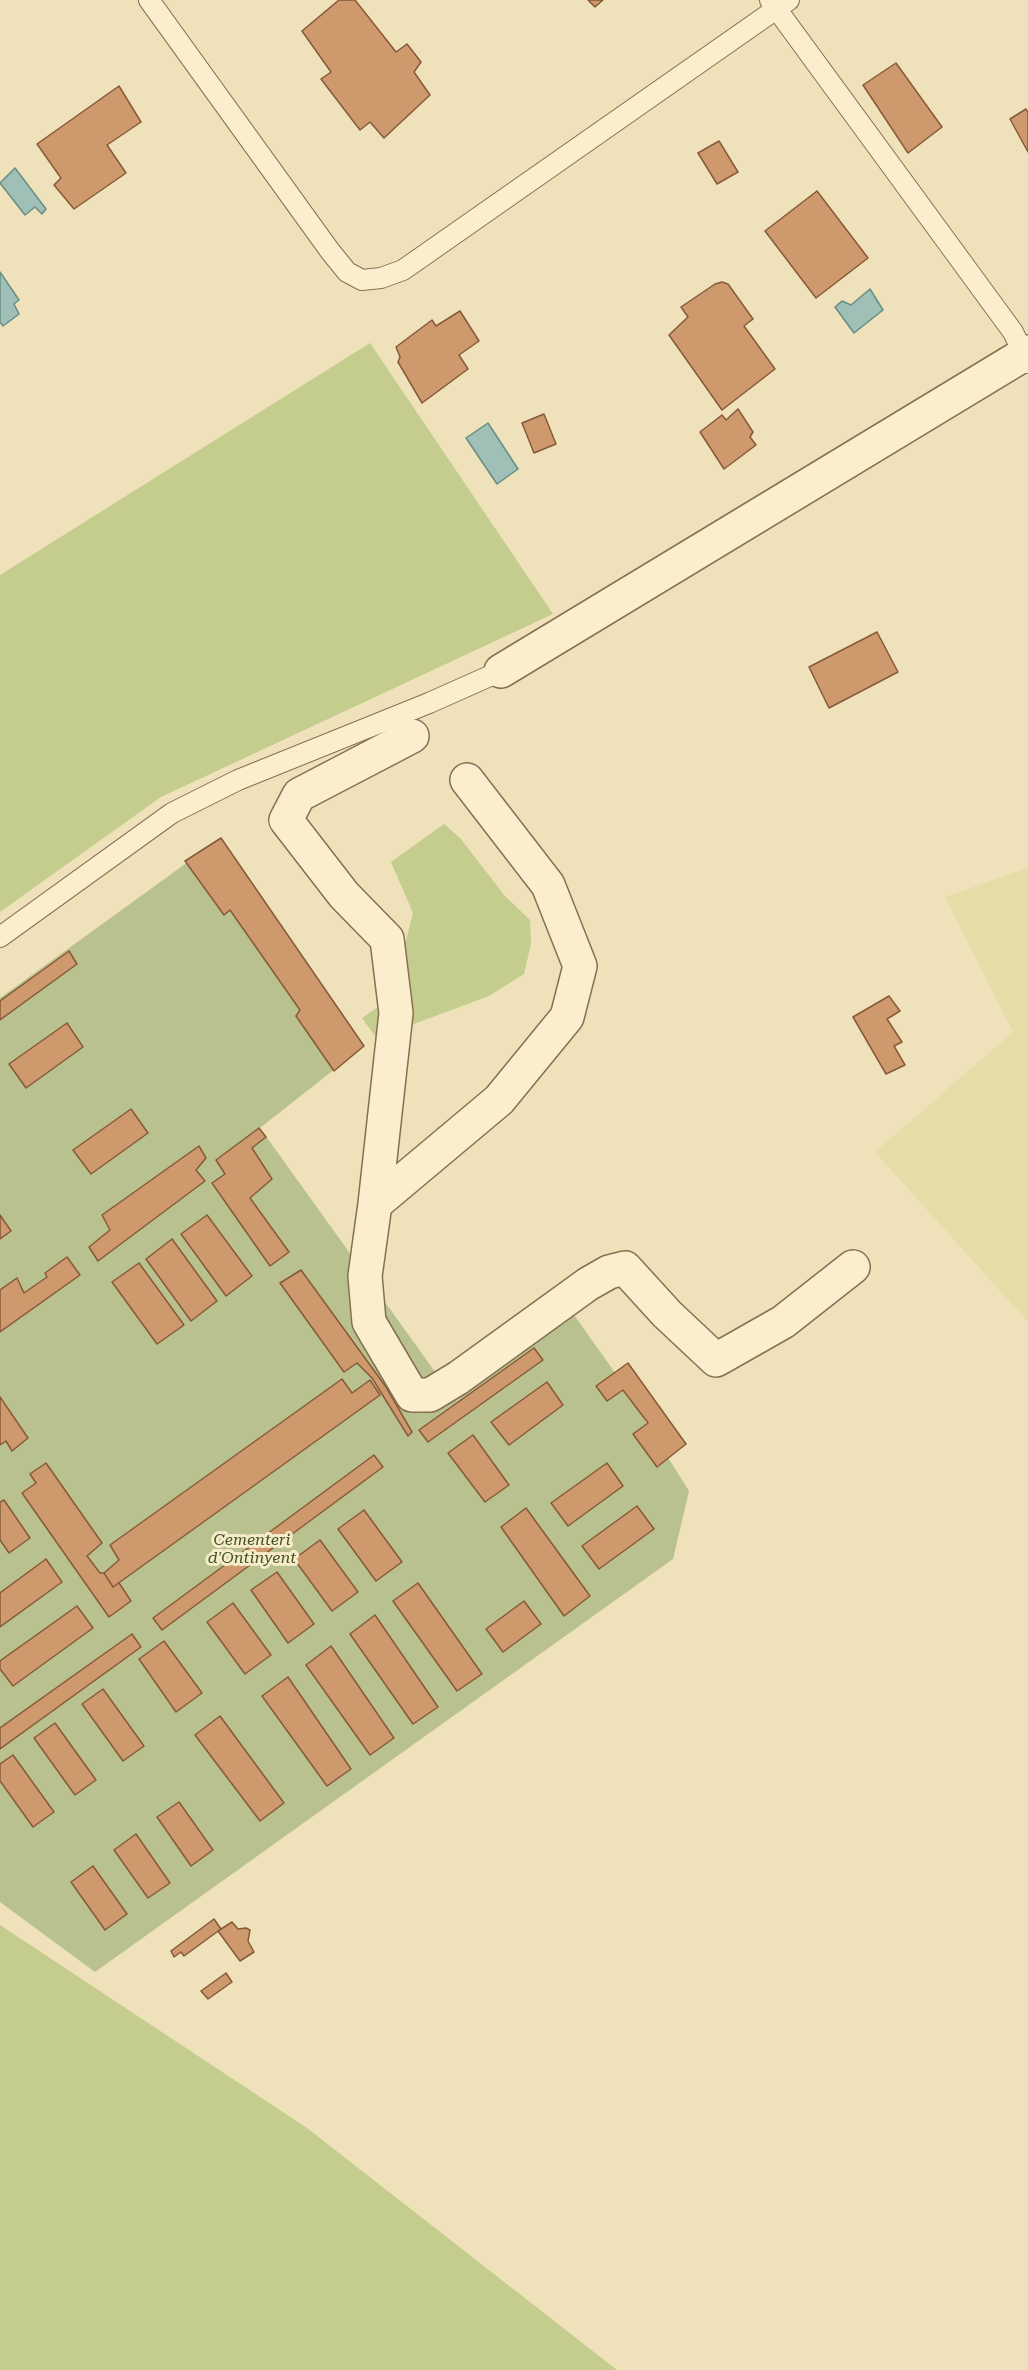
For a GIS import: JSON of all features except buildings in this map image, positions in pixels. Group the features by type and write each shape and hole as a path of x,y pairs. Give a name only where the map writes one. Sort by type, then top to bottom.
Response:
{"street":[{"path":"501,671 1027,357"},
{"path":"412,736 299,795 286,820 344,895 387,939 396,1013 365,1276 369,1322 412,1395 430,1395 458,1378 588,1284 609,1272 625,1268 667,1314 716,1360 783,1322 853,1267"},
{"path":"375,1204 499,1100 567,1017 580,966 548,885 467,780"}],"lane":[{"path":"149,0 330,251 347,272 362,280 381,278 403,270 778,3 1013,332 1027,357"},
{"path":"0,937 172,813 238,780 429,704 501,671"}],"shaded area":[{"path":"1028,868 1028,1322 875,1152 1013,1032 945,897"}],"green space":[{"path":"370,343 553,614 161,797 0,912 0,575"},
{"path":"444,824 460,838 505,896 530,920 531,944 524,974 489,996 411,1025 381,1044 362,1018 391,998 413,913 391,862"},
{"name":"Cementeri d'Ontinyent","path":"221,838 364,1046 260,1128 456,1401 574,1315 611,1367 689,1491 673,1559 95,1972 0,1902 0,998"},
{"path":"0,1925 307,2128 617,2370 0,2370"}],"water":[{"path":"15,168 46,209 42,214 35,207 25,215 0,183"},
{"path":"0,272 19,300 14,304 19,314 3,326 0,322"},
{"path":"870,289 883,310 854,333 835,307 842,301 851,305"},
{"path":"488,423 518,469 497,484 466,438"}]}
